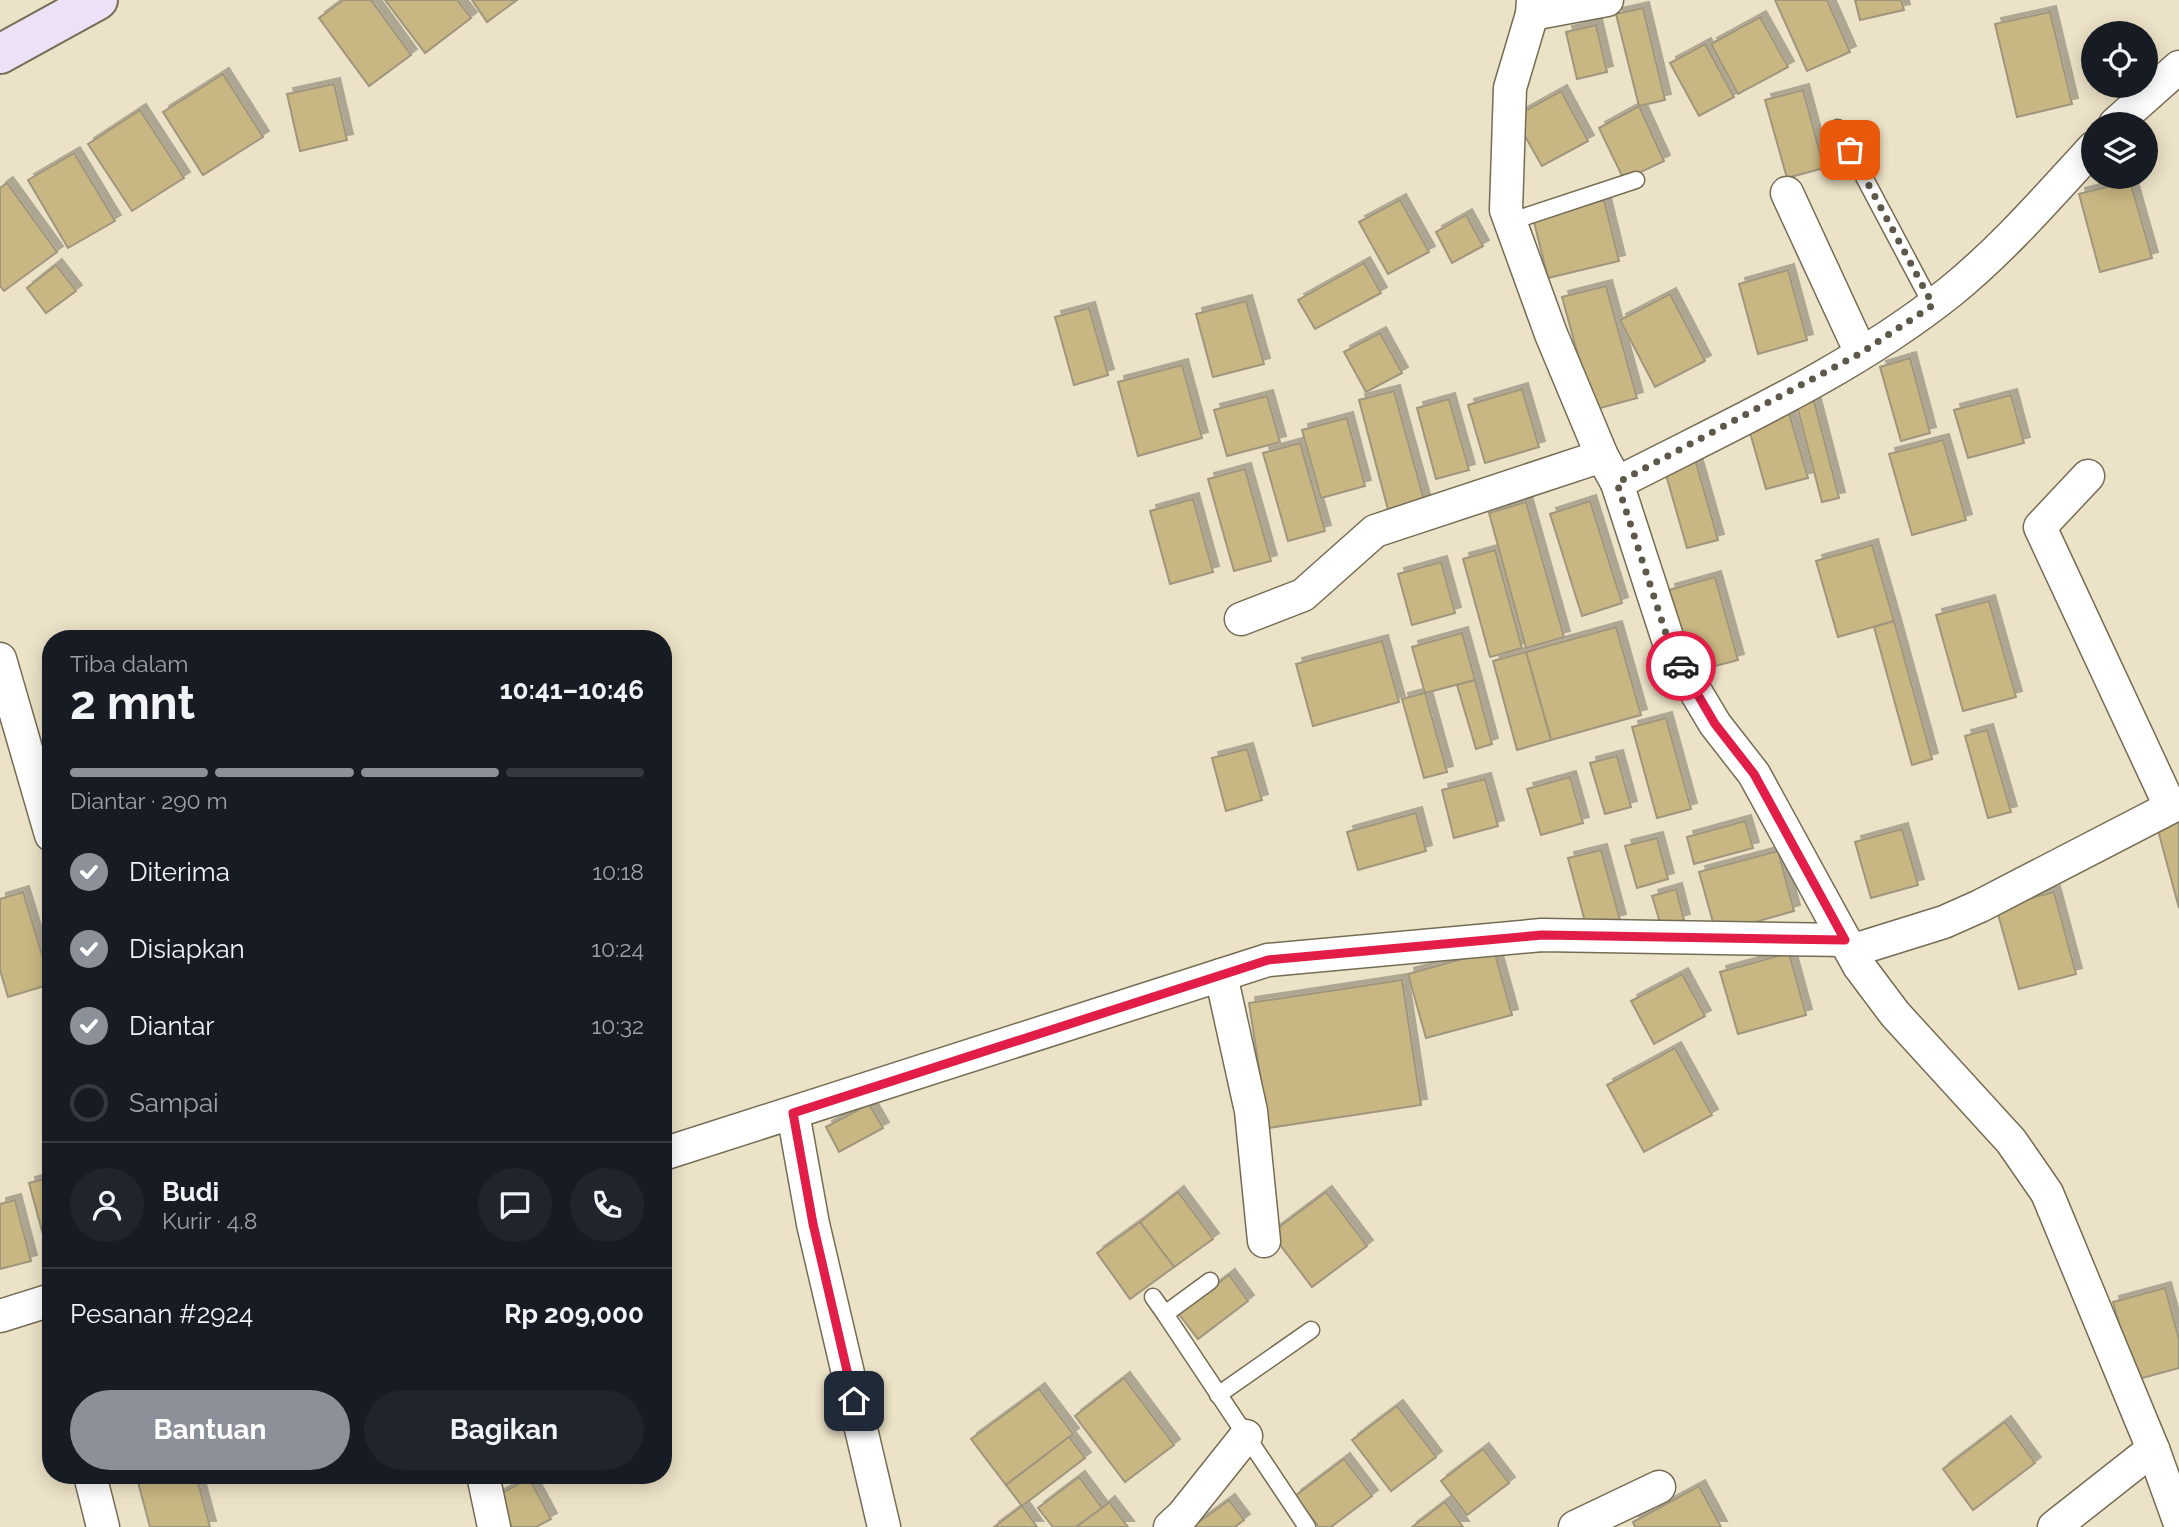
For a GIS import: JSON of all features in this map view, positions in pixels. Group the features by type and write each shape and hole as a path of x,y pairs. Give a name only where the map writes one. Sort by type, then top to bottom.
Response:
{"main road":[{"path":"0,54 97,0"}],"street":[{"path":"1607,0 1532,7 1510,88 1506,210 1509,222 1602,456 1617,483 1672,652 1715,724 1754,774 1848,945 1895,1014 2011,1141 2037,1176 2153,1449 2179,1521"},
{"path":"2128,112 2179,67"},
{"path":"1617,483 1861,353 1933,305 2019,229 2081,161"},
{"path":"1787,192 1861,353"},
{"path":"1241,619 1303,596 1375,531 1602,456"},
{"path":"672,1151 1268,960 1542,935 1848,945 1944,922 1980,906 2175,804 2040,527 2088,476"},
{"path":"0,659 42,804"},
{"path":"1221,975 1251,1111 1260,1243"},
{"path":"793,1113 813,1224 884,1527"},
{"path":"0,1316 42,1306"},
{"path":"1170,1527 1183,1515 1245,1436"},
{"path":"2054,1527 2153,1449"},
{"path":"92,1484 103,1527"},
{"path":"485,1484 494,1527"},
{"path":"1575,1527 1660,1487"}],"lane":[{"path":"1838,128 1933,305"},
{"path":"1509,222 1636,180"},
{"path":"1165,1314 1210,1281"},
{"path":"1153,1297 1307,1527"},
{"path":"1218,1395 1311,1330"}],"building":[{"path":"343,0 371,0 411,55 369,86 319,18"},
{"path":"385,0 457,0 471,18 425,53"},
{"path":"472,0 517,0 487,22"},
{"path":"1775,0 1827,0 1850,52 1807,71"},
{"path":"1855,0 1901,0 1904,10 1860,20"},
{"path":"1643,8 1665,100 1639,106 1616,14"},
{"path":"2050,12 2072,104 2017,117 1995,24"},
{"path":"1760,17 1788,67 1738,94 1711,44"},
{"path":"1596,25 1607,72 1577,79 1566,32"},
{"path":"1705,44 1734,97 1699,116 1670,63"},
{"path":"223,74 263,137 203,175 163,112"},
{"path":"334,84 347,140 300,151 287,94"},
{"path":"1803,90 1824,168 1787,178 1765,100"},
{"path":"1561,91 1588,141 1542,166 1514,117"},
{"path":"1639,106 1664,161 1624,180 1599,128"},
{"path":"140,110 184,178 132,211 88,144"},
{"path":"74,153 115,221 68,248 28,180"},
{"path":"7,183 57,252 4,291 0,286 0,188"},
{"path":"2099,189 2132,189 2152,258 2100,272 2079,194"},
{"path":"1400,200 1429,252 1388,274 1359,222"},
{"path":"1604,200 1619,261 1548,278 1533,218"},
{"path":"1466,215 1483,246 1452,263 1436,232"},
{"path":"1364,263 1381,293 1315,329 1298,300"},
{"path":"56,265 76,291 46,313 27,288"},
{"path":"1788,270 1807,340 1758,354 1739,284"},
{"path":"1606,286 1637,398 1593,410 1562,297"},
{"path":"1670,294 1705,361 1655,387 1620,320"},
{"path":"1246,301 1264,364 1213,377 1196,314"},
{"path":"1089,308 1108,375 1074,385 1055,317"},
{"path":"1380,333 1402,373 1366,392 1344,352"},
{"path":"1910,358 1930,433 1901,441 1880,367"},
{"path":"1182,365 1202,438 1138,456 1118,382"},
{"path":"1522,389 1539,447 1485,463 1468,405"},
{"path":"1394,391 1427,511 1391,521 1359,400"},
{"path":"2011,395 2024,443 1968,458 1954,410"},
{"path":"1267,396 1280,442 1227,456 1214,410"},
{"path":"1449,399 1469,470 1436,479 1417,408"},
{"path":"1814,401 1839,498 1822,502 1797,406"},
{"path":"1788,410 1808,478 1766,489 1747,422"},
{"path":"1347,418 1365,486 1321,498 1302,430"},
{"path":"1943,440 1966,520 1912,535 1889,454"},
{"path":"1300,443 1325,531 1288,541 1263,453"},
{"path":"1695,459 1718,540 1687,548 1664,468"},
{"path":"1245,469 1271,561 1234,571 1208,479"},
{"path":"1193,499 1213,572 1170,584 1150,511"},
{"path":"1590,501 1622,603 1582,616 1550,514"},
{"path":"1526,502 1564,637 1526,648 1489,513"},
{"path":"1872,545 1894,621 1838,637 1816,561"},
{"path":"1495,550 1522,648 1490,657 1463,559"},
{"path":"1441,562 1455,613 1412,625 1398,574"},
{"path":"1715,577 1738,660 1692,672 1669,590"},
{"path":"1989,601 2016,697 1963,711 1936,615"},
{"path":"1894,621 1932,759 1912,765 1874,627"},
{"path":"1616,627 1641,715 1551,740 1526,652"},
{"path":"1462,633 1475,680 1425,693 1412,647"},
{"path":"1382,641 1399,702 1313,726 1296,664"},
{"path":"1526,652 1551,740 1517,750 1493,661"},
{"path":"1475,680 1492,744 1476,749 1457,685"},
{"path":"1425,693 1447,772 1424,778 1402,699"},
{"path":"1666,718 1691,809 1657,818 1632,727"},
{"path":"1987,730 2011,812 1988,818 1965,736"},
{"path":"1247,749 1262,800 1226,811 1212,758"},
{"path":"1617,756 1631,807 1605,814 1590,763"},
{"path":"1570,777 1583,823 1541,835 1527,789"},
{"path":"1485,779 1498,826 1454,838 1442,790"},
{"path":"1416,813 1426,851 1358,870 1347,832"},
{"path":"2179,816 2179,908 2156,823"},
{"path":"1745,821 1753,848 1694,864 1687,837"},
{"path":"1902,829 1918,885 1871,898 1855,842"},
{"path":"1657,838 1668,879 1637,888 1625,846"},
{"path":"1601,850 1620,920 1587,929 1568,858"},
{"path":"1778,851 1794,911 1716,933 1699,872"},
{"path":"1676,889 1684,920 1661,926 1652,896"},
{"path":"23,892 42,954 42,987 8,997 0,970 0,899"},
{"path":"2054,892 2076,974 2019,989 1996,907"},
{"path":"1494,950 1512,1015 1426,1038 1408,974"},
{"path":"1789,953 1806,1015 1738,1034 1720,972"},
{"path":"1682,974 1705,1016 1654,1044 1631,1001"},
{"path":"1402,980 1421,1105 1268,1128 1249,1003"},
{"path":"1675,1048 1712,1115 1644,1152 1607,1085"},
{"path":"869,1104 883,1128 839,1152 826,1127"},
{"path":"42,1179 42,1231 29,1183"},
{"path":"1178,1192 1213,1239 1174,1267 1140,1222"},
{"path":"1326,1192 1367,1246 1312,1287 1271,1233"},
{"path":"15,1200 31,1261 0,1269 0,1204"},
{"path":"1140,1222 1174,1267 1130,1299 1097,1253"},
{"path":"1229,1275 1248,1301 1198,1339 1178,1313"},
{"path":"2165,1288 2179,1339 2179,1368 2135,1380 2113,1302"},
{"path":"1124,1378 1174,1445 1125,1482 1075,1416"},
{"path":"1039,1389 1073,1434 1006,1485 971,1439"},
{"path":"1397,1406 1436,1457 1391,1491 1352,1440"},
{"path":"2005,1422 2035,1463 1973,1510 1943,1469"},
{"path":"1069,1437 1085,1458 1022,1506 1006,1485"},
{"path":"1483,1449 1509,1483 1467,1515 1441,1481"},
{"path":"1344,1459 1372,1496 1331,1527 1319,1527 1295,1496"},
{"path":"1079,1477 1102,1508 1076,1527 1053,1527 1038,1508"},
{"path":"139,1484 198,1484 210,1527 150,1527"},
{"path":"518,1484 532,1484 551,1519 536,1527 512,1527 495,1497"},
{"path":"1699,1486 1721,1527 1635,1527 1633,1522"},
{"path":"1229,1500 1244,1520 1235,1527 1192,1527"},
{"path":"1109,1502 1128,1527 1076,1527 1102,1508"},
{"path":"1445,1502 1463,1527 1412,1527"},
{"path":"1022,1506 1037,1527 994,1527"}],"way so far":[{"path":"1681,666 1672,652 1617,483 1861,353 1933,305 1850,150"}],"route":[{"path":"854,1401 813,1224 793,1113 1268,960 1542,935 1845,940 1754,774 1715,724 1681,666"}]}
